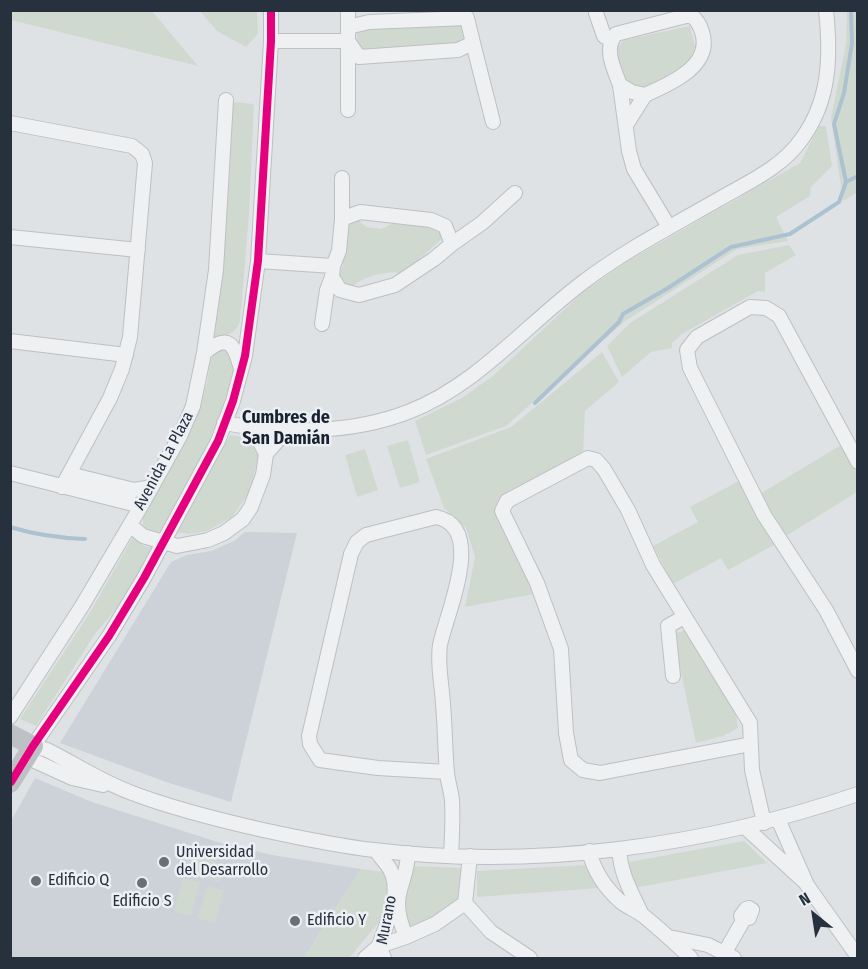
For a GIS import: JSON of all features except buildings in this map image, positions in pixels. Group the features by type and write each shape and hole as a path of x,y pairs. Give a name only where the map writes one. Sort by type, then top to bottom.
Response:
{"main road":[{"path":"10,734 23,751 10,783"}],"street":[{"path":"271,10 272,40 258,261 242,371 224,423 199,477 163,543 109,636 23,751 56,755 117,787 168,805 241,825 317,842 375,850 451,856 589,851 666,843 764,823 858,794"},
{"path":"348,10 348,110"},
{"path":"224,423 253,428 330,429 374,423 408,412 436,399 461,383 580,284 620,256 779,163 795,149 816,114 826,86 830,53 826,10"},
{"path":"596,13 604,36 610,40"},
{"path":"626,125 645,95 685,74 700,58 703,52 704,37 694,13 616,34 610,40 609,49 620,85 626,125 634,170 669,227"},
{"path":"272,40 348,34 369,22 466,14 493,122"},
{"path":"348,34 359,57 458,50 473,43"},
{"path":"620,85 632,92 645,95"},
{"name":"Avenida La Plaza","path":"10,717 82,606 130,525 180,436 193,406 204,353 216,270 226,100"},
{"path":"10,123 132,146 139,150 145,163 130,337 126,355 115,387 62,487"},
{"path":"322,324 327,290 339,251 342,178"},
{"path":"332,272 340,290 359,295 395,285 482,223 515,194"},
{"path":"342,219 360,212 431,220 445,226 452,244"},
{"path":"10,237 138,250"},
{"path":"258,261 332,272"},
{"path":"858,462 779,316 766,308 750,307 697,337 687,350 690,368 764,515 826,610 858,671"},
{"path":"204,353 214,345 239,335 249,325"},
{"path":"10,341 126,355"},
{"path":"222,342 234,347 242,371"},
{"path":"253,428 267,454"},
{"path":"130,525 143,536 177,546 208,540 224,532 243,519 257,493 267,454 287,429"},
{"path":"751,744 600,773 583,770 571,760 566,733 561,649 537,583 502,511 507,501 588,458 596,460 604,469 627,510 653,565 750,723 751,744 752,770 764,823"},
{"path":"10,473 141,506"},
{"path":"69,474 134,490 152,487"},
{"path":"447,772 378,768 320,760 310,744 309,736 351,554 357,542 366,535 436,517 446,519 454,526 461,550 458,582 444,628 438,659 444,706 447,772 452,800 451,856"},
{"path":"674,676 668,626 684,617"},
{"path":"778,819 807,885 858,957"},
{"path":"745,827 807,885"},
{"path":"619,849 620,867 642,915"},
{"name":"Murano","path":"375,850 390,869 393,880 394,896 382,952"},
{"path":"589,851 594,868 609,890 669,937 691,958"},
{"name":"Murano","path":"406,937 398,908 399,895 407,870 408,853"},
{"path":"470,856 465,903 491,932 530,958"},
{"path":"365,958 382,952 406,937 435,924 465,903"},
{"path":"669,937 708,945 729,955 744,919"}],"shaded area":[{"path":"11,10 152,11 198,66 11,20"},
{"path":"200,11 257,11 258,34 246,47 217,31"},
{"path":"847,11 857,11 858,192 843,201 831,118 846,44"},
{"path":"462,21 466,43 357,50 357,28"},
{"path":"690,26 695,47 688,64 641,90 626,84 616,49 624,40"},
{"path":"233,102 254,104 249,215 240,321 233,332 214,340 226,221"},
{"path":"819,126 826,126 832,166 811,187 810,196 776,217 788,241 737,249 624,322 506,426 426,455 415,421 462,398 493,376 582,293 626,262 800,163"},
{"path":"356,220 366,227 381,229 394,223 437,227 442,231 443,238 402,274 371,276 347,287 340,279 340,273 343,265 346,230 349,224"},
{"path":"789,245 796,255 765,273 765,292 758,291 682,334 672,343 672,348 651,352 622,377 607,346 630,323 738,255"},
{"path":"221,349 226,349 236,364 215,429 162,531 153,533 147,531 143,524 143,515 199,409 207,383 211,358"},
{"path":"602,352 619,382 585,411 583,453 502,496 496,506 498,521 534,594 465,607 475,557 466,528 444,508 426,459 511,427"},
{"path":"230,435 250,438 259,452 251,490 232,517 207,531 189,534 176,532"},
{"path":"408,440 420,482 400,488 387,446"},
{"path":"841,445 857,473 857,492 786,536 760,494"},
{"path":"365,449 378,490 357,497 345,455"},
{"path":"739,481 774,545 728,570 721,558 673,584 653,546 698,522 690,507"},
{"path":"245,532 297,533 231,802 169,783 60,743 171,562 187,555 211,551 234,541"},
{"path":"133,537 144,546 153,548 123,601 95,634 36,726 20,719 89,614"},
{"path":"686,630 735,709 738,728 723,736 696,743 673,634"},
{"name":"Universidad del Desarrollo","path":"35,778 92,802 221,843 272,855 361,869 304,958 11,958 11,821"},
{"path":"744,841 767,863 634,888 629,862"},
{"path":"192,855 225,865 220,882 187,873"},
{"path":"586,865 599,888 477,897 477,871"},
{"path":"412,866 462,868 458,900 434,917 409,927 403,907"},
{"path":"361,869 385,872 389,892 380,921 349,958 304,958"},
{"path":"183,878 200,882 191,916 174,912"},
{"path":"207,886 224,890 215,923 198,918"}],"waterway":[{"path":"535,403 619,322 623,314 731,247 790,234 839,202 846,182 834,124 844,93 852,43 851,10"},
{"path":"846,182 858,176"},
{"path":"10,527 48,536 85,539"}],"transit line":[{"path":"11,782 109,636 144,578 218,441 233,401 245,356 258,261 271,10"}],"place":[{"name":"Universidad del Desarrollo","path":"164,862"},
{"name":"Edificio Q","path":"36,881"},
{"name":"Edificio S","path":"142,883"},
{"name":"Edificio Y","path":"295,921"}],"district":[{"name":"Cumbres de San Damián","path":"286,428"}]}
